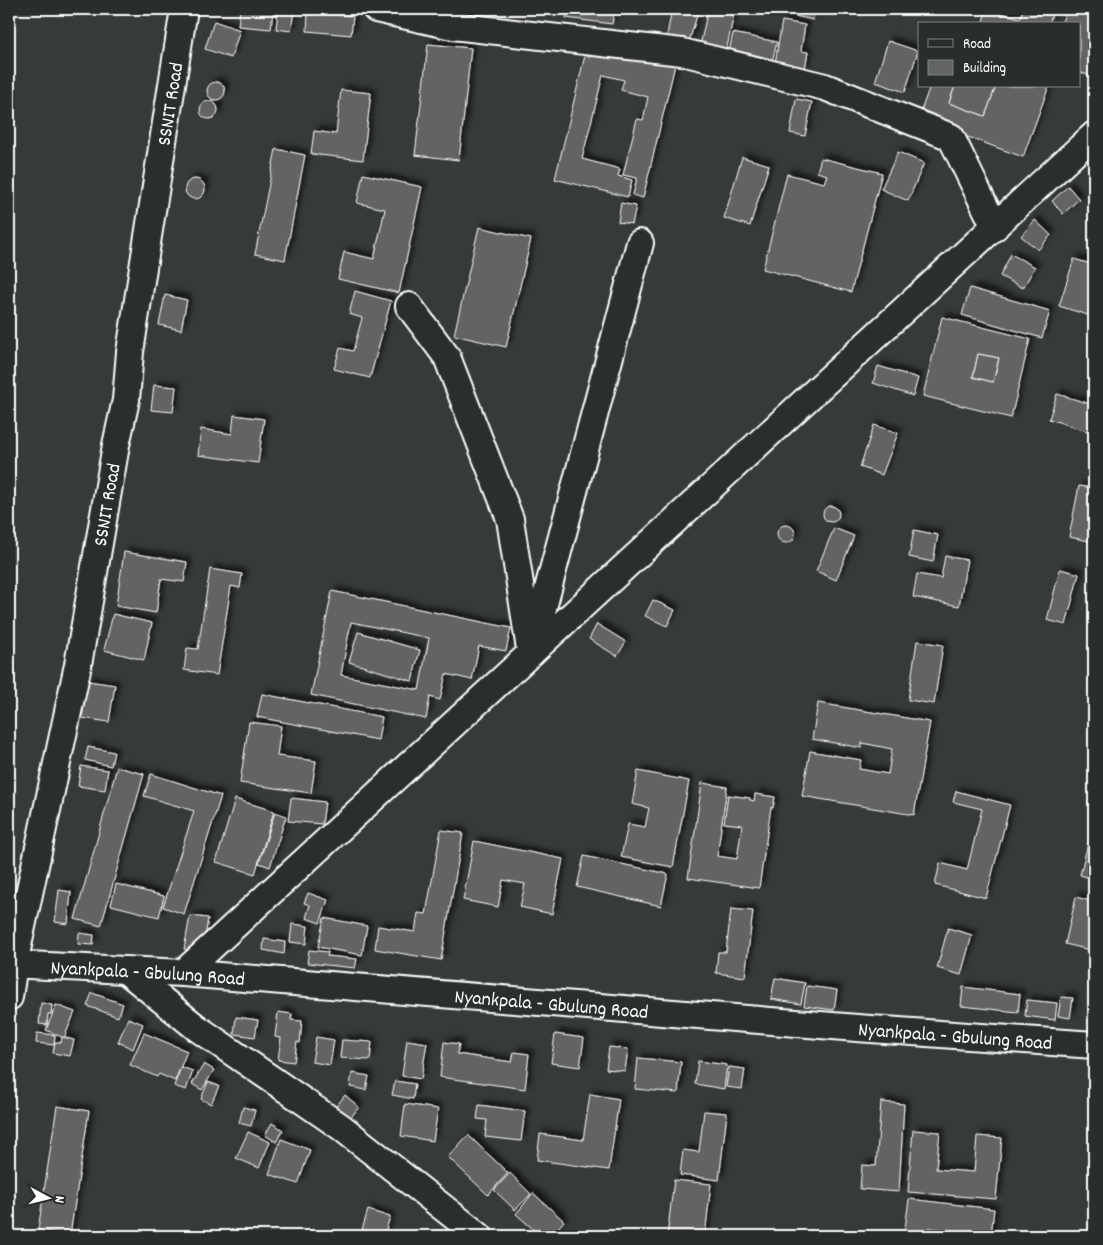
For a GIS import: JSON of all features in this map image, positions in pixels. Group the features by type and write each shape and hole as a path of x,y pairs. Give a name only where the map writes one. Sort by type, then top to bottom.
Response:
{"street":[{"name":"SSNIT Road","path":"9,997 11,964 78,665 114,454 126,400 130,352 184,9"},
{"path":"376,9 454,26 682,52 825,87 951,137 995,227"},
{"path":"182,973 1094,135"},
{"path":"531,653 640,243"},
{"path":"409,306 447,357 510,519 531,653"},
{"name":"Nyankpala - Gbulung Road","path":"11,964 182,973 857,1028 1094,1045"},
{"path":"125,970 197,1028 341,1127 479,1236"}],"building":[{"path":"240,9 273,11 271,29 238,26"},
{"path":"278,9 294,11 291,31 276,29"},
{"path":"568,9 615,9 612,24 566,18"},
{"path":"672,9 699,9 688,45 666,40"},
{"path":"708,9 735,9 726,52 700,46"},
{"path":"764,9 816,9 813,20"},
{"path":"987,9 1020,18 1023,9 1054,9 1050,22 983,22"},
{"path":"1067,9 1094,9 1094,67 1091,76 1080,72 1080,22 1062,22"},
{"path":"308,13 353,16 351,35 307,31"},
{"path":"214,21 240,30 231,58 205,49"},
{"path":"782,21 805,25 801,51 808,52 805,69 775,64"},
{"path":"733,33 777,42 770,70 727,61"},
{"path":"888,41 918,51 905,92 875,82"},
{"path":"588,43 604,50 658,63 659,61 675,65 643,198 633,195 637,178 623,175 637,119 643,120 648,97 621,90 624,80 603,75 582,159 620,169 618,176 632,180 628,197 555,179"},
{"path":"428,44 471,48 459,160 415,155"},
{"path":"216,82 222,85 225,91 222,97 216,100 210,97 207,91 210,85"},
{"path":"929,88 954,88 949,103 985,116 995,88 1048,88 1023,157 918,119"},
{"path":"954,88 995,88 985,116 949,103"},
{"path":"341,90 371,93 363,160 311,154 314,131 336,134"},
{"path":"796,99 812,102 805,136 790,133"},
{"path":"209,101 215,104 218,110 215,116 209,119 203,116 200,110 203,104"},
{"path":"276,149 305,155 285,260 255,254"},
{"path":"898,152 924,163 908,201 881,189"},
{"path":"742,157 769,165 750,226 724,218"},
{"path":"821,158 882,173 851,292 763,269 787,174 824,183 827,175 817,172"},
{"path":"363,174 422,187 399,293 338,279 344,252 374,259 385,209 357,203"},
{"path":"191,179 199,179 205,185 205,193 199,199 191,199 185,193 185,185"},
{"path":"1068,186 1079,199 1063,214 1052,201"},
{"path":"621,203 636,206 632,224 618,222"},
{"path":"1035,220 1051,235 1038,250 1021,236"},
{"path":"479,227 531,239 506,347 454,335"},
{"path":"1011,254 1035,267 1023,288 1000,276"},
{"path":"1074,259 1094,265 1094,281 1090,293 1094,295 1094,317 1059,306"},
{"path":"970,288 1050,311 1042,338 962,315"},
{"path":"355,291 391,301 370,378 334,369 340,348 353,351 362,318 349,314"},
{"path":"165,295 187,300 181,330 159,325"},
{"path":"942,317 1030,339 1011,418 923,396","holes":["978,354 999,358 993,382 973,377"]},
{"path":"978,354 999,358 993,382 973,377"},
{"path":"878,366 918,378 913,396 873,383"},
{"path":"154,385 176,387 173,412 151,410"},
{"path":"1057,394 1094,405 1094,418 1090,432 1049,419"},
{"path":"234,415 264,419 258,463 198,455 201,429 232,434"},
{"path":"874,425 898,433 882,475 860,467"},
{"path":"1079,486 1094,488 1094,542 1069,537"},
{"path":"828,506 834,506 839,511 837,520 828,522 823,517 823,511"},
{"path":"786,525 792,528 795,534 792,540 786,543 780,540 777,534 780,528"},
{"path":"834,528 854,536 836,580 816,571"},
{"path":"914,530 938,535 933,562 909,557"},
{"path":"124,552 187,562 184,582 161,579 156,613 116,606"},
{"path":"945,556 967,560 959,606 913,597 917,574 941,578"},
{"path":"210,569 242,574 240,588 231,586 217,675 184,670 187,648 198,649"},
{"path":"1060,569 1079,574 1066,625 1047,620"},
{"path":"332,591 511,628 506,651 479,646 472,680 446,674 440,700 430,697 426,719 311,695","holes":["351,622 429,638 419,690 341,675"]},
{"path":"653,600 675,610 667,626 645,616"},
{"path":"113,614 152,623 144,660 104,650"},
{"path":"597,624 626,642 617,656 589,639"},
{"path":"358,632 420,650 412,681 349,662"},
{"path":"917,641 943,645 934,704 908,700"},
{"path":"88,681 115,685 109,722 82,718"},
{"path":"262,694 382,717 378,740 257,717"},
{"path":"818,703 930,722 914,815 802,796 810,751 861,760 859,769 888,774 892,749 862,743 862,748 812,739"},
{"path":"249,722 281,726 277,756 316,761 311,793 240,783"},
{"path":"88,747 114,752 111,766 85,760"},
{"path":"81,766 108,770 105,790 78,786"},
{"path":"117,767 144,774 101,926 75,919"},
{"path":"638,771 689,781 673,867 621,857 628,824 645,827 649,808 632,804"},
{"path":"151,774 221,796 184,914 163,907 194,811 144,796"},
{"path":"702,783 727,787 717,856 737,859 742,825 724,823 728,795 750,798 750,800 754,801 755,794 775,797 773,808 771,807 759,888 688,878"},
{"path":"956,791 1010,805 986,898 935,885 940,863 967,870 982,809 953,802"},
{"path":"291,798 325,802 322,824 288,821"},
{"path":"235,799 274,811 255,874 216,862"},
{"path":"275,812 286,816 270,867 259,863"},
{"path":"1094,820 1094,879 1080,875"},
{"path":"441,830 463,833 441,960 375,949 378,926 415,932 418,913 426,914"},
{"path":"474,841 563,859 552,914 520,907 525,884 503,880 498,907 463,900"},
{"path":"584,856 668,874 661,906 577,887"},
{"path":"116,884 164,896 159,917 111,905"},
{"path":"59,890 71,892 68,924 55,922"},
{"path":"308,893 328,900 320,923 306,918 310,905 304,903"},
{"path":"1076,897 1094,902 1094,932 1090,950 1065,944"},
{"path":"731,909 753,911 745,977 716,973 718,952 726,952"},
{"path":"190,916 208,918 203,952 184,949"},
{"path":"324,918 367,926 362,955 318,947"},
{"path":"292,924 308,926 306,944 290,942"},
{"path":"948,928 972,935 961,975 937,968"},
{"path":"79,933 94,935 93,945 78,944"},
{"path":"264,939 285,942 284,954 263,950"},
{"path":"309,950 328,952 327,956 357,959 355,968 307,963"},
{"path":"775,978 805,983 801,1004 771,999"},
{"path":"807,986 837,990 834,1010 804,1006"},
{"path":"963,987 1020,994 1018,1012 961,1006"},
{"path":"92,993 123,1004 118,1017 87,1006"},
{"path":"1061,997 1073,998 1070,1018 1058,1016"},
{"path":"1027,1000 1057,1003 1055,1020 1025,1016"},
{"path":"41,1003 52,1005 51,1014 48,1014 47,1025 39,1024"},
{"path":"56,1005 75,1012 64,1038 46,1030"},
{"path":"278,1012 292,1014 291,1020 302,1021 300,1043 297,1042 294,1062 278,1060 281,1038 275,1037"},
{"path":"236,1017 258,1020 255,1037 234,1034"},
{"path":"128,1018 143,1024 133,1049 118,1042"},
{"path":"37,1033 55,1035 54,1045 36,1043"},
{"path":"144,1033 187,1051 175,1081 159,1074 157,1077 130,1065"},
{"path":"555,1034 584,1038 580,1067 551,1063"},
{"path":"62,1037 74,1040 70,1056 53,1053 55,1042 61,1043"},
{"path":"316,1037 334,1040 330,1065 312,1062"},
{"path":"342,1040 372,1042 370,1060 340,1058"},
{"path":"407,1040 427,1043 421,1079 402,1076"},
{"path":"444,1042 459,1044 457,1054 512,1062 514,1052 529,1054 525,1089 440,1077"},
{"path":"609,1047 628,1049 625,1071 606,1069"},
{"path":"638,1058 681,1062 678,1093 635,1089"},
{"path":"698,1061 727,1065 724,1089 695,1084"},
{"path":"204,1064 214,1070 202,1090 192,1084"},
{"path":"181,1067 193,1071 186,1090 174,1086"},
{"path":"729,1067 745,1069 742,1089 726,1087"},
{"path":"352,1073 369,1076 366,1090 350,1087"},
{"path":"395,1081 415,1084 413,1099 392,1095"},
{"path":"208,1082 219,1086 211,1104 201,1099"},
{"path":"590,1094 619,1099 609,1170 537,1160 540,1134 583,1140"},
{"path":"345,1095 359,1107 349,1120 335,1108"},
{"path":"881,1102 904,1104 899,1192 860,1189 862,1165 876,1166"},
{"path":"405,1104 438,1109 433,1141 401,1136"},
{"path":"479,1105 525,1111 521,1141 485,1137 487,1120 477,1119"},
{"path":"57,1106 89,1111 70,1235 38,1230"},
{"path":"243,1107 255,1110 251,1126 239,1123"},
{"path":"704,1111 727,1113 719,1180 680,1175 683,1150 699,1152"},
{"path":"272,1123 283,1130 276,1142 265,1135"},
{"path":"913,1130 940,1132 936,1169 974,1172 977,1136 1002,1138 996,1199 908,1192"},
{"path":"248,1132 270,1142 259,1168 236,1158"},
{"path":"468,1135 508,1173 488,1195 448,1157"},
{"path":"281,1139 310,1150 298,1184 269,1174"},
{"path":"510,1173 531,1194 515,1210 494,1190"},
{"path":"674,1180 711,1184 705,1236 667,1236"},
{"path":"533,1193 564,1221 551,1236 541,1236 516,1214"},
{"path":"909,1199 994,1209 991,1236 966,1236 966,1232 929,1228 928,1236 904,1236"},
{"path":"368,1210 390,1217 384,1236 362,1230"},
{"path":"929,1228 966,1232 966,1236 928,1236"}]}
